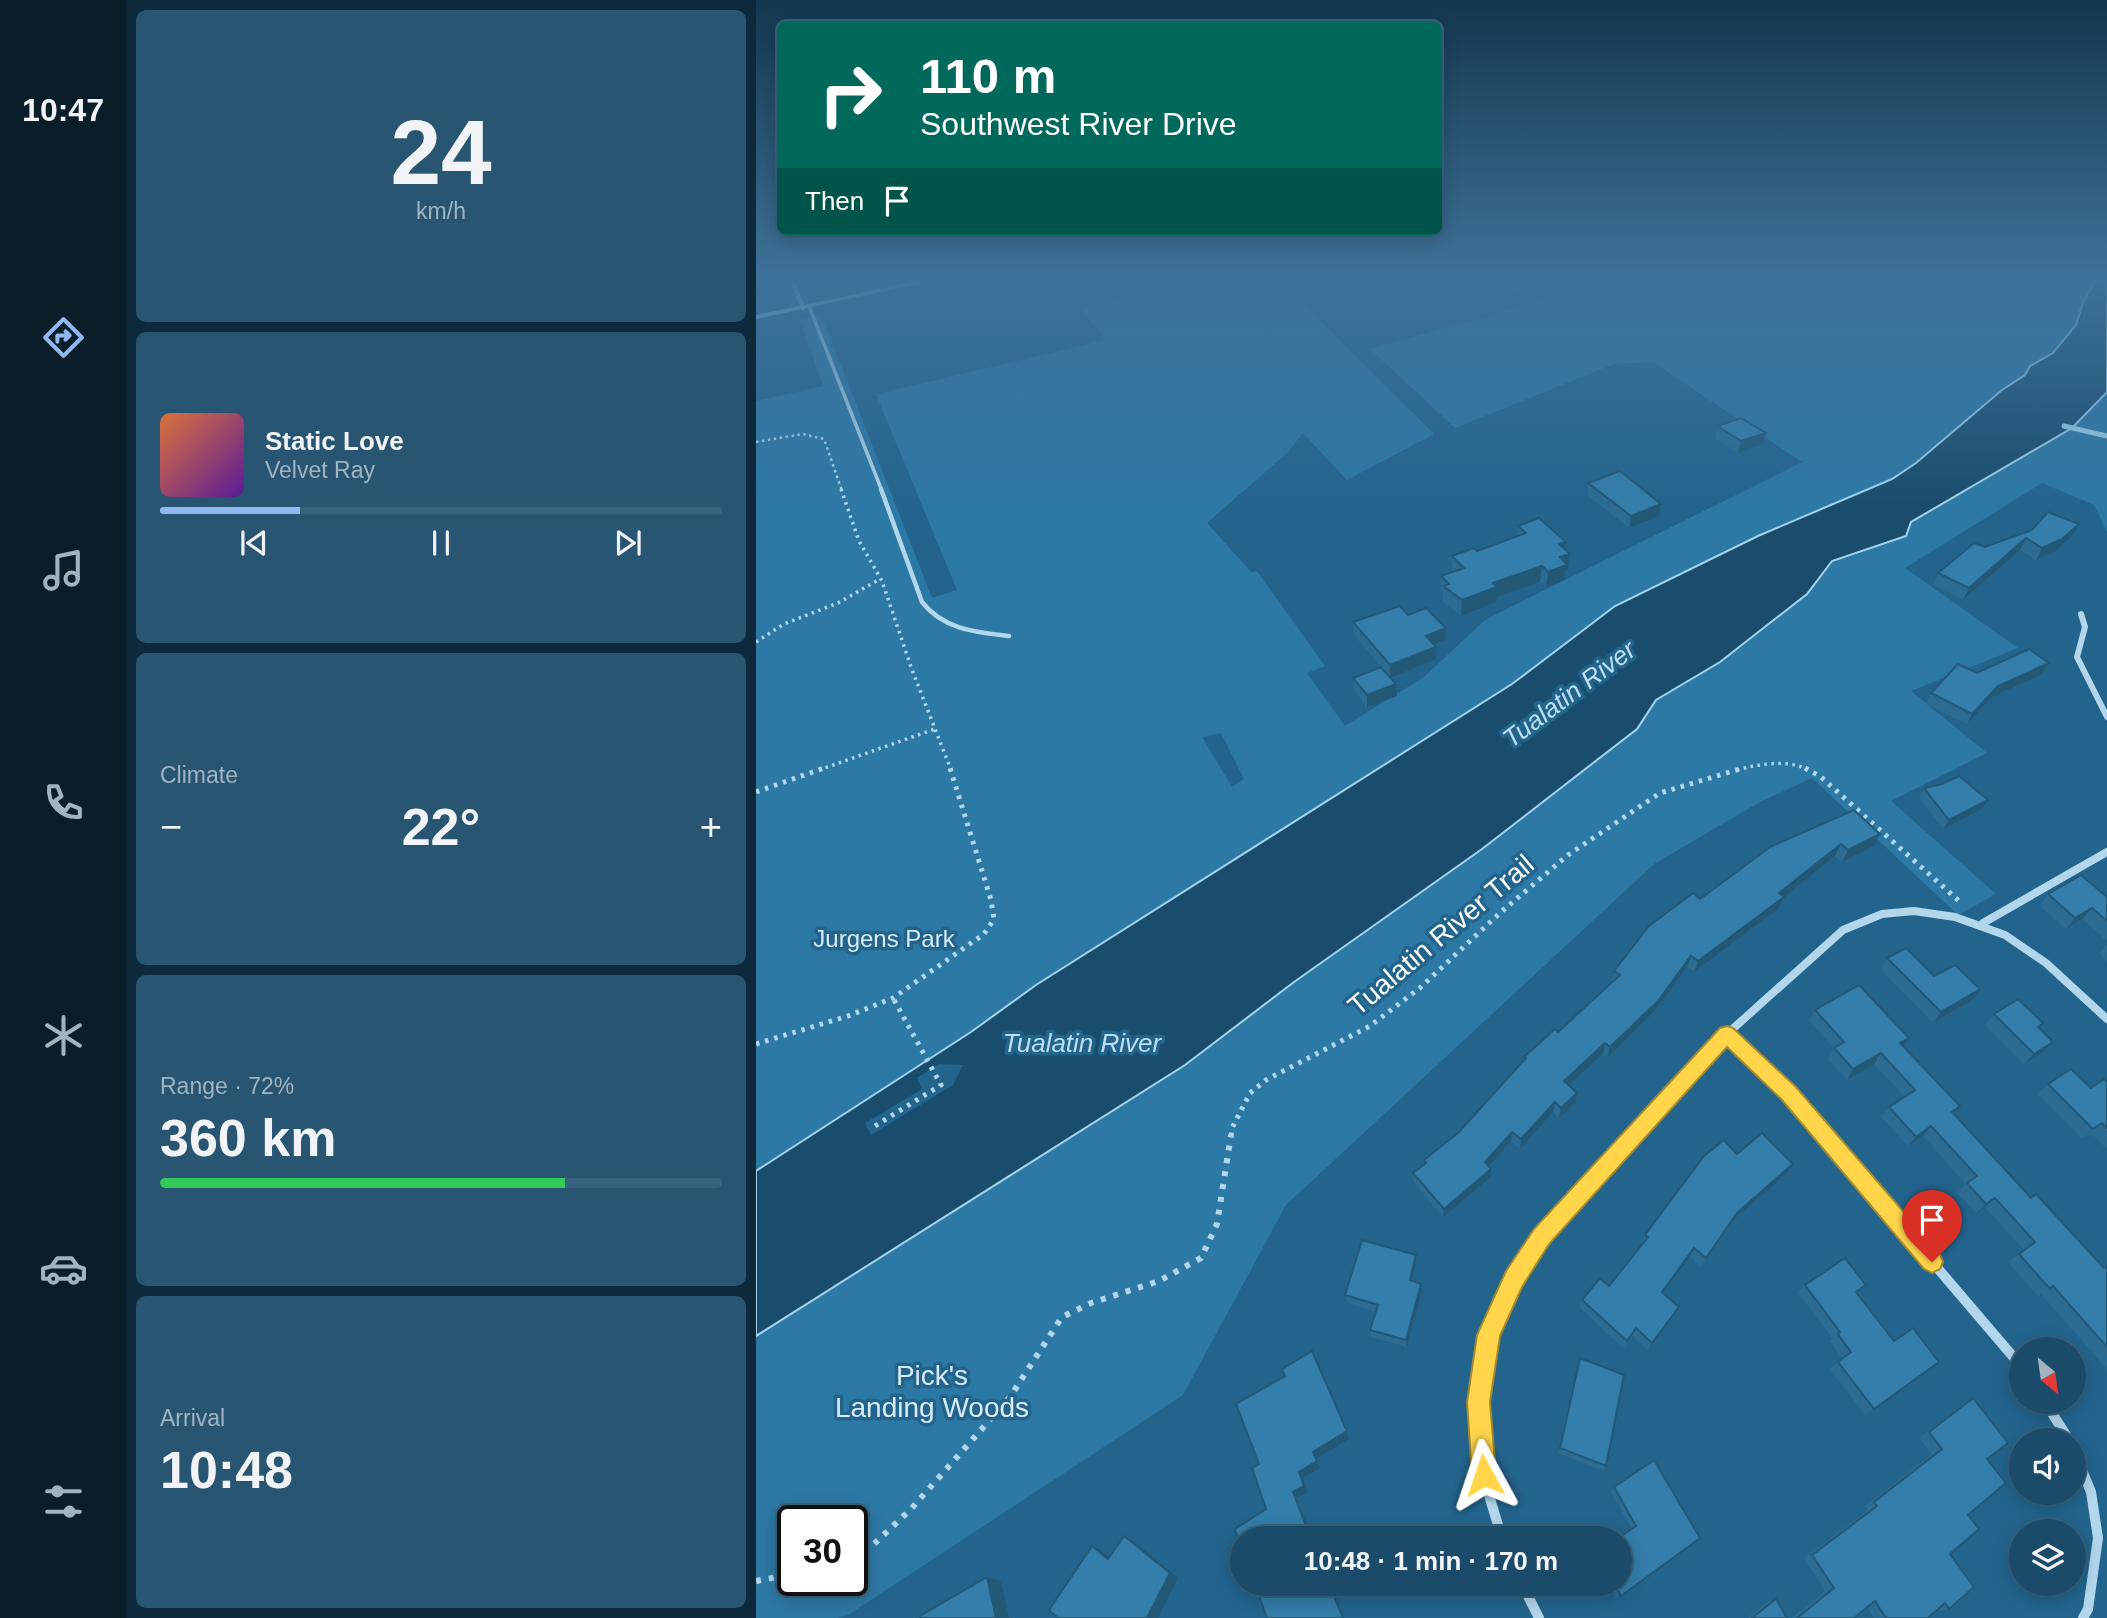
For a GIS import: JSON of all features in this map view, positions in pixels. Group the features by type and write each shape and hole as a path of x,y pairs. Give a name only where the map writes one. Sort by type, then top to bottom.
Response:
{"street":[{"path":"2081,614 2085,627 2077,657 2107,718"},
{"path":"1983,923 2107,852"},
{"path":"1499,1526 1484,1475 1478,1402 1489,1335 1514,1279 1541,1237 1727,1034 1843,930 1857,920 1895,909 1941,914 1983,923 2029,949 2107,1019"},
{"path":"1727,1034 1789,1094 2009,1352"},
{"path":"2083,1618 2088,1609 2098,1538 2091,1492 2086,1480"},
{"path":"1528,1596 1539,1618"}],"lane":[{"path":"826,354 868,452 922,602 930,615 950,627 1009,636"}],"path":[{"path":"756,442 803,434 824,439 859,541 880,579 968,822 994,919 984,934 893,998 848,1016 756,1044"},
{"path":"756,642 784,624 838,603 880,579"},
{"path":"756,792 935,729"},
{"name":"Tualatin River Trail","path":"868,1548 911,1509 1002,1406 1027,1374 1062,1317 1091,1303 1159,1281 1201,1258 1217,1224 1232,1128 1250,1093 1281,1071 1309,1060 1370,1026 1421,987 1501,912 1568,855 1660,793 1756,764 1800,765 1821,777 1983,923"},
{"path":"875,1126 941,1085 893,998"},
{"path":"756,1581 777,1577"}],"green space":[{"name":"Jurgens Park","path":"812,354 836,354 932,598 957,590 876,394 1048,354 1353,354 1434,434 1347,480 1303,433 1287,453 1207,523 1252,573 1257,571 1325,666 1307,673 1345,726 1424,677 1485,620 1802,462 1653,362 1614,364 1455,428 1375,354 2052,354 2030,366 2025,375 2002,390 1916,463 1892,479 1758,536 1615,606 1512,684 1036,985 971,1032 756,1171 756,401 823,386","holes":["1221,733 1244,779 1232,787 1202,737"]},
{"name":"Pick's Landing Woods","path":"2107,392 2107,532 2094,505 2042,483 1905,568 2018,648 1911,691 1987,753 1891,801 1996,894 1958,915 1812,778 1760,802 1654,864 1286,1205 1183,1395 848,1615 837,1618 756,1618 756,1336 1185,1065 1294,982 1482,849 1637,729 1656,700 1720,662 1807,594 1832,561 1906,536 1910,522 2099,401"}],"water":[{"name":"Tualatin River","path":"2052,354 2107,354 2107,392 2072,428 1911,522 1906,536 1832,561 1807,594 1720,662 1656,700 1637,729 1482,849 1294,982 1185,1065 756,1336 756,1171 971,1032 1036,985 1512,684 1615,606 1758,536 1892,479 1916,463 2002,390 2025,375 2030,366"}],"pier":[{"path":"938,1064 963,1065 953,1085 871,1135 865,1123 922,1089 917,1078"}],"building":[{"path":"1741,418 1766,433 1741,441 1717,426"},
{"path":"1620,471 1661,504 1631,516 1588,483"},
{"path":"2048,512 2079,524 2062,539 2042,548 2026,538 1969,588 1938,573 1974,543 1985,547 2032,530"},
{"path":"1539,518 1566,542 1559,544 1570,554 1560,557 1567,565 1548,572 1542,566 1493,583 1497,587 1462,600 1443,586 1449,584 1441,576 1464,568 1452,556 1474,548 1477,551 1526,533 1518,526"},
{"path":"1400,606 1408,615 1426,608 1446,628 1426,636 1436,647 1390,665 1353,622"},
{"path":"2029,649 2049,663 1998,686 1972,714 1931,693 1958,664 1977,673"},
{"path":"1381,667 1396,684 1367,695 1353,678"},
{"path":"1959,776 1988,800 1949,820 1924,788"},
{"path":"1854,810 1880,834 1848,850 1841,844 1779,893 1784,897 1698,961 1691,956 1658,1001 1610,1047 1605,1043 1564,1081 1577,1093 1561,1108 1555,1102 1521,1139 1512,1132 1485,1162 1491,1169 1444,1209 1413,1173 1426,1163 1424,1160 1459,1132 1526,1058 1524,1057 1555,1029 1558,1032 1620,975 1614,971 1649,926 1693,893 1700,899 1770,847"},
{"path":"2081,875 2107,897 2107,921 2092,908 2075,918 2048,894"},
{"path":"1906,948 1934,976 1955,965 1980,989 1941,1012 1887,958"},
{"path":"1859,985 1909,1038 1900,1043 1960,1106 1952,1112 2031,1198 2036,1194 2104,1268 2107,1266 2107,1347 2053,1286 2050,1289 2019,1254 2035,1242 1995,1198 1986,1204 1967,1183 1977,1176 1931,1126 1916,1137 1889,1107 1915,1090 1881,1053 1853,1069 1834,1048 1844,1042 1815,1010"},
{"path":"2018,999 2043,1023 2038,1027 2053,1042 2034,1054 1994,1014"},
{"path":"2071,1069 2091,1088 2104,1079 2107,1082 2107,1128 2102,1123 2093,1129 2048,1084"},
{"path":"1762,1133 1793,1164 1737,1213 1706,1258 1694,1248 1662,1292 1679,1307 1652,1343 1636,1328 1627,1341 1582,1300 1600,1278 1609,1286 1648,1237 1645,1235 1704,1156 1724,1140 1737,1154"},
{"path":"1362,1240 1416,1255 1410,1280 1421,1284 1406,1340 1370,1330 1378,1305 1345,1295"},
{"path":"1845,1258 1866,1285 1856,1292 1894,1341 1913,1328 1939,1362 1874,1409 1838,1362 1851,1352 1838,1334 1840,1332 1805,1285"},
{"path":"1312,1351 1347,1431 1313,1452 1317,1461 1299,1472 1304,1486 1293,1492 1306,1526 1240,1526 1266,1509 1252,1468 1259,1464 1236,1404 1285,1376 1282,1369"},
{"path":"1580,1358 1624,1375 1606,1466 1560,1448"},
{"path":"1973,1398 2008,1443 1987,1459 2006,1483 1968,1515 1979,1529 1950,1554 1974,1587 1949,1609 1945,1603 1928,1618 1886,1618 1875,1601 1854,1618 1797,1618 1834,1588 1812,1555 1877,1506 1874,1502 1942,1449 1929,1432"},
{"path":"1654,1460 1700,1538 1632,1588 1632,1529 1636,1526 1614,1487"},
{"path":"1124,1536 1170,1573 1147,1618 1058,1618 1049,1610 1092,1546 1108,1559"},
{"path":"987,1577 996,1618 920,1618 920,1616"},
{"path":"1259,1596 1334,1596 1343,1618 1267,1618"},
{"path":"1776,1599 1787,1618 1752,1618"}],"waterway":[{"path":"2064,426 2107,436"}],"route":[{"path":"1484,1475 1478,1402 1489,1335 1514,1279 1541,1237 1727,1034 1789,1094 1932,1262"}]}
